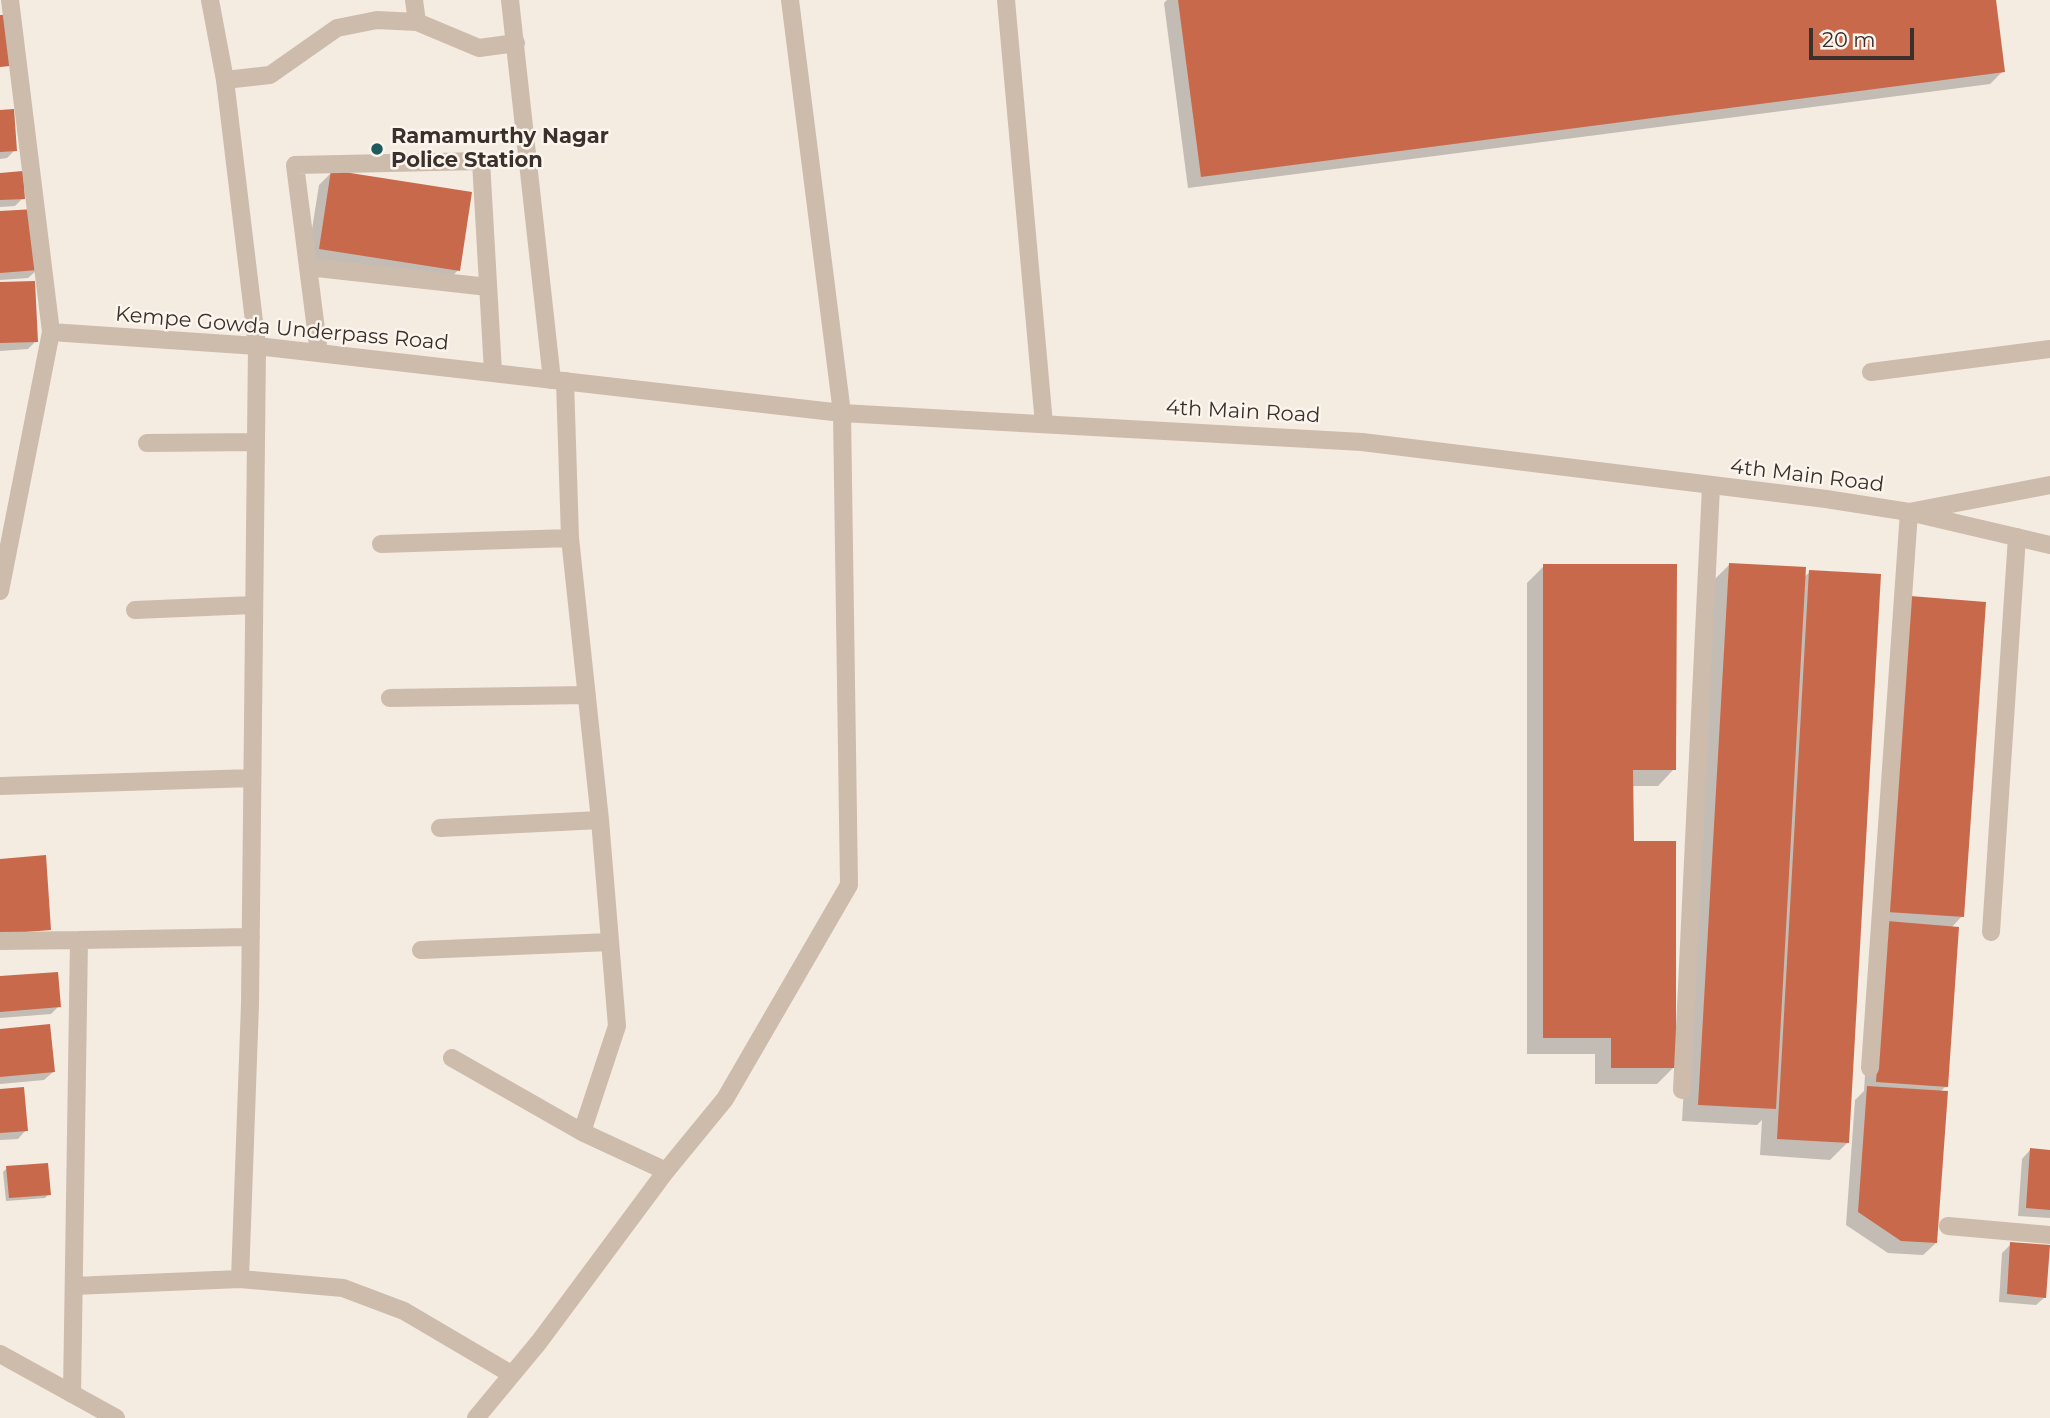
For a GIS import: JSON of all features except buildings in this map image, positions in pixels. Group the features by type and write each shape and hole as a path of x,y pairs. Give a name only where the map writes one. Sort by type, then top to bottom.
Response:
{"street":[{"path":"0,592 51,332 10,0"},
{"path":"210,0 225,80 257,346 251,937 240,1279"},
{"path":"414,0 417,22"},
{"path":"510,0 559,380 570,538 600,820 617,1026 582,1132"},
{"path":"476,1418 539,1342 666,1171 725,1099 849,885 842,413 790,0"},
{"path":"1006,0 1044,424"},
{"path":"225,80 270,75 337,28 377,20 417,22 479,48 516,43"},
{"path":"319,353 295,165 481,161 494,372"},
{"path":"308,267 488,287"},
{"name":"Kempe Gowda Underpass Road","path":"51,332 257,346 842,413"},
{"path":"1871,372 2050,349"},
{"name":"4th Main Road","path":"842,413 1362,442 1909,512 2050,485"},
{"path":"147,443 256,442"},
{"path":"1682,1090 1711,487"},
{"path":"1870,1068 1909,512 2050,545"},
{"path":"1991,932 2017,537"},
{"path":"381,544 570,538"},
{"path":"135,610 253,605"},
{"path":"390,698 587,695"},
{"path":"0,786 251,778"},
{"path":"440,828 600,820"},
{"path":"0,941 251,937"},
{"path":"72,1394 79,940"},
{"path":"421,950 610,942"},
{"path":"452,1058 582,1132 666,1171"},
{"path":"1948,1226 2050,1235"},
{"path":"74,1286 240,1279 343,1288 404,1311 511,1374"},
{"path":"0,1354 116,1418"}],"place":[{"name":"Ramamurthy Nagar Police Station","path":"377,149"}]}
